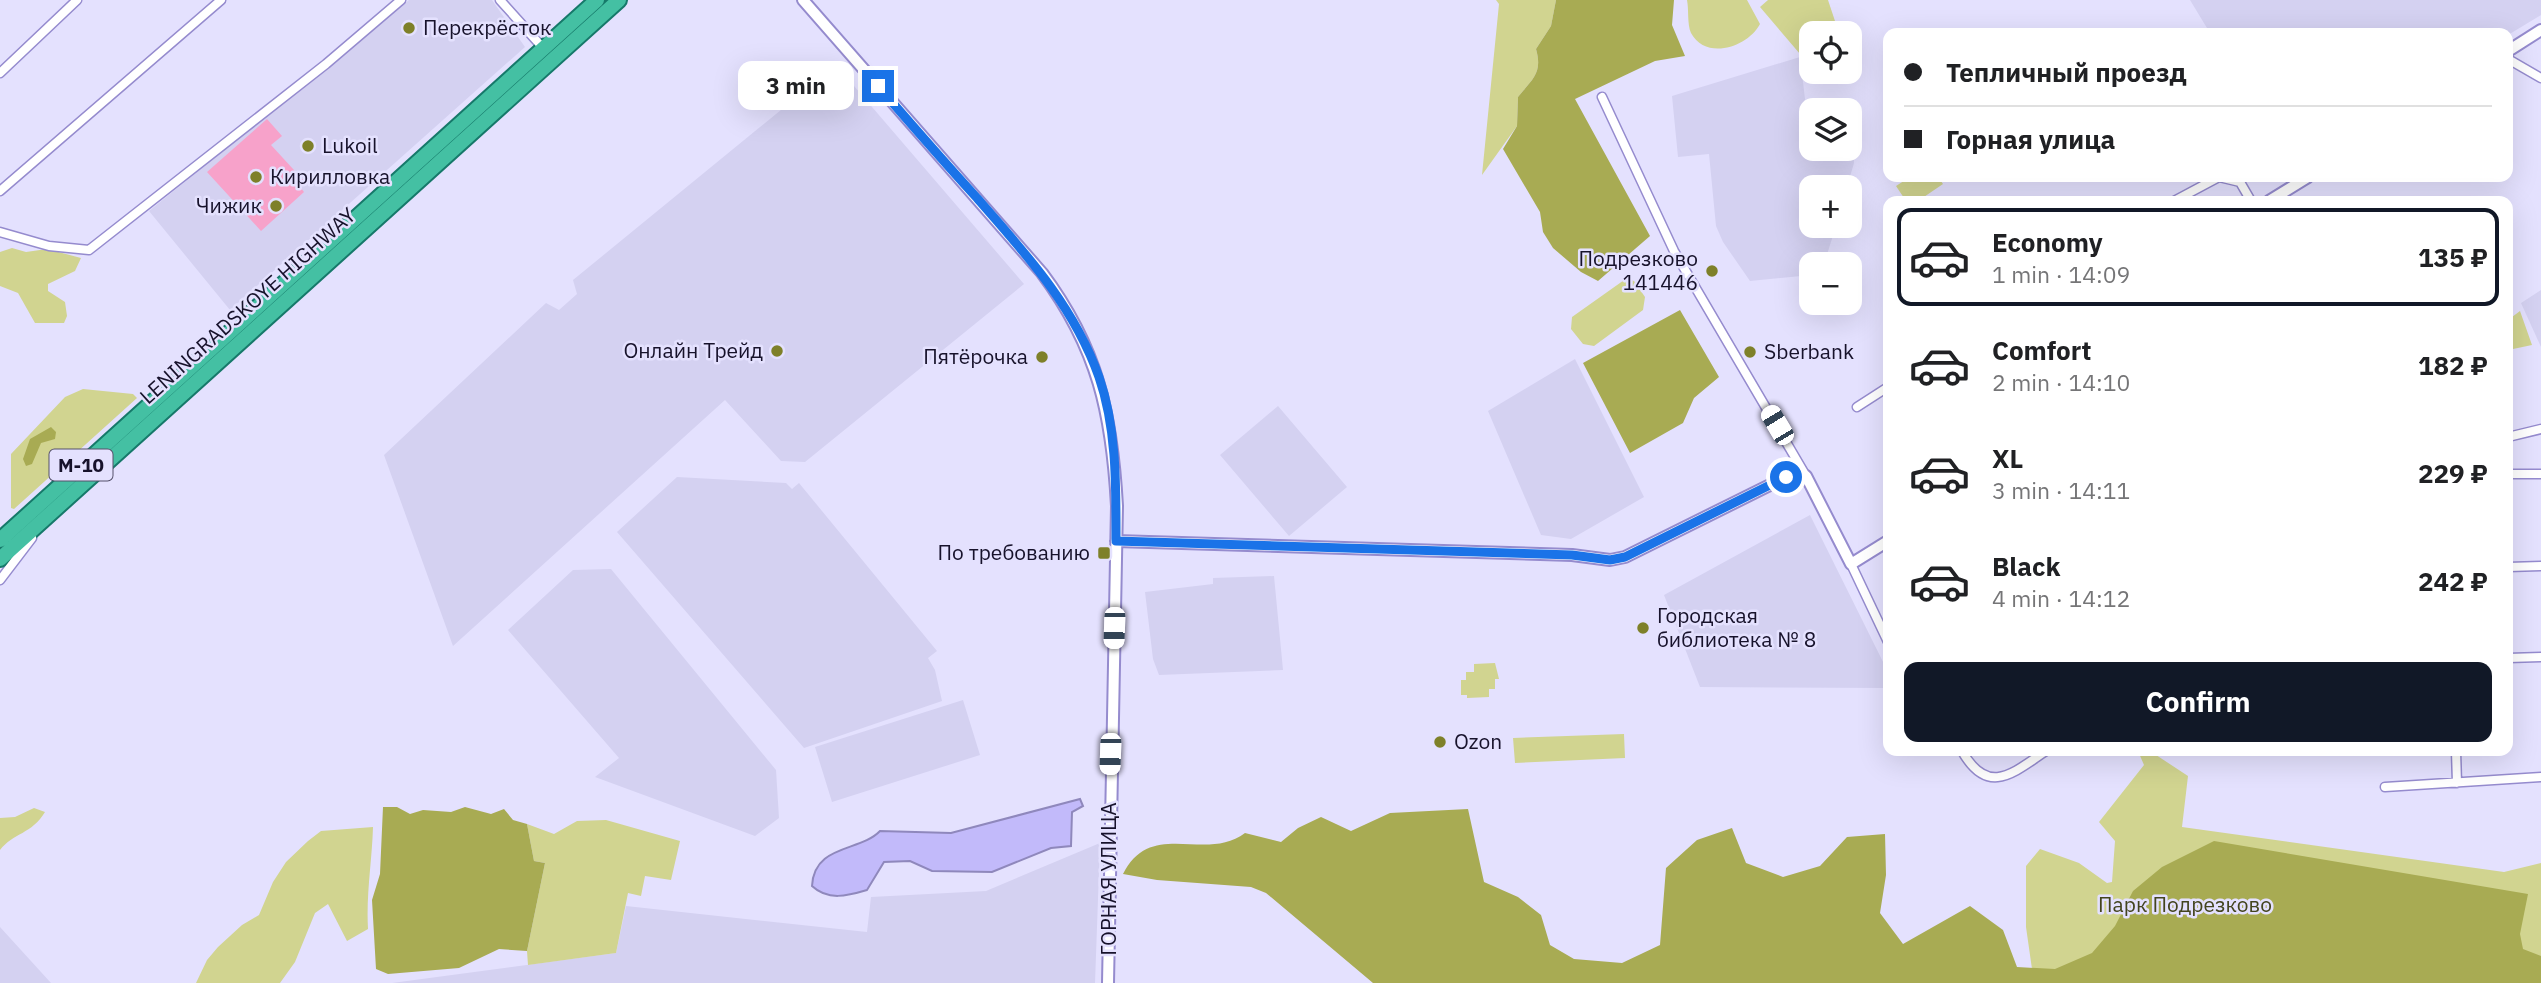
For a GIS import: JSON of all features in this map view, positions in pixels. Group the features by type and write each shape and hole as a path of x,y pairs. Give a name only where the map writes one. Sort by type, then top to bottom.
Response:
{"highway":[{"name":"LENINGRADSKOYE HIGHWAY","path":"0,540 597,0"},
{"name":"LENINGRADSKOYE HIGHWAY","path":"0,559 619,0"}],"street":[{"path":"0,73 77,0"},
{"path":"0,191 221,0"},
{"path":"0,232 49,246 89,250 326,64 401,0"},
{"path":"500,0 544,49"},
{"name":"ГОРНАЯ УЛИЦА","path":"803,0 1042,272 1068,309 1089,352 1107,409 1113,446 1116,541 1109,780 1108,983"},
{"path":"2513,48 2541,30"},
{"path":"2513,62 2541,78"},
{"path":"1602,97 1674,251 1806,476 1883,631"},
{"path":"2183,196 2210,182"},
{"path":"2277,196 2300,182"},
{"path":"1857,407 1883,390"},
{"path":"2513,436 2541,429"},
{"path":"2513,474 2541,474"},
{"path":"1116,541 1572,555 1610,560 1625,557 1786,477 1806,476"},
{"path":"0,580 57,509"},
{"path":"1851,564 1883,544"},
{"path":"2513,567 2541,566"},
{"path":"2513,658 2541,657"},
{"path":"1965,756 1982,776 1999,778 2010,775 2038,756"},
{"path":"2456,756 2456,783"},
{"path":"2385,787 2541,777"}],"shaded area":[{"path":"409,0 492,0 525,47 230,310 149,211"},
{"path":"2190,0 2541,0 2541,15 2513,32 2513,28 2207,28"},
{"path":"1799,57 1799,84 1803,84 1805,98 1799,98 1799,161 1854,161 1850,175 1799,175 1799,238 1832,238 1828,252 1799,252 1799,276 1750,281 1723,242 1716,226 1709,154 1678,157 1672,96"},
{"path":"836,65 1024,284 805,462 781,461 725,400 453,646 384,455 546,303 559,310 577,294 573,280"},
{"path":"2541,290 2541,347 2521,303"},
{"path":"1575,359 1644,497 1571,539 1541,535 1488,411"},
{"path":"1278,406 1347,487 1289,536 1220,455"},
{"path":"677,477 786,483 792,489 799,483 937,651 928,658 935,670 942,701 804,748 617,532"},
{"path":"1810,515 1883,662 1883,688 1700,687 1664,595"},
{"path":"611,569 776,770 779,818 755,836 595,777 619,758 508,630 573,570"},
{"path":"1274,576 1283,670 1159,675 1153,659 1145,592 1213,584 1213,578"},
{"path":"963,700 980,755 832,802 815,747"},
{"path":"1080,799 1083,806 1072,812 1071,846 1051,848 992,872 932,871 910,861 884,862 867,890 831,895 812,886 815,872 829,856 861,843 880,831 951,833"},
{"path":"1100,843 1095,983 392,983 616,953 626,906 867,932 871,897 986,891"},
{"path":"0,927 51,983 0,983"}],"green space":[{"path":"1496,0 1556,0 1551,26 1536,49 1537,70 1518,97 1517,126 1482,175 1499,4"},
{"path":"1556,0 1674,0 1672,25 1685,56 1655,61 1575,99 1650,236 1598,281 1581,272 1553,248 1543,232 1540,212 1503,149 1517,126 1518,97 1537,70 1536,49 1551,26"},
{"path":"1687,0 1747,0 1760,24 1746,39 1737,44 1727,48 1706,47 1691,33"},
{"path":"1768,0 1828,0 1835,21 1799,21 1799,53 1760,7"},
{"path":"1902,182 1943,184 1925,196 1903,196 1896,186"},
{"path":"12,248 26,252 47,249 81,258 75,271 48,284 48,291 65,302 67,316 64,323 35,323 18,293 0,286 0,252"},
{"path":"1627,278 1634,281 1645,297 1643,310 1594,346 1583,344 1571,329 1572,317"},
{"path":"1680,310 1719,377 1694,398 1683,423 1630,453 1583,363"},
{"path":"2520,311 2532,345 2513,349 2513,316"},
{"path":"83,389 133,394 137,398 14,509 11,508 11,454 65,397"},
{"path":"51,427 56,432 55,439 41,443 32,464 26,466 23,459 30,439"},
{"path":"1495,663 1499,679 1495,679 1495,689 1489,689 1489,697 1467,698 1467,695 1461,695 1461,680 1466,680 1466,672 1474,672 1474,664"},
{"path":"1624,734 1625,758 1515,763 1513,738"},
{"name":"Парк Подрезково","path":"2140,756 2158,756 2188,776 2182,827 2504,872 2541,863 2541,959 2034,983 2026,927 2026,866 2040,849 2079,863 2107,883 2112,882 2115,841 2099,822 2144,765"},
{"path":"383,807 397,807 410,814 423,810 451,812 465,807 491,814 504,809 513,820 527,824 534,861 545,863 527,951 499,949 459,968 388,974 376,969 372,900 380,874"},
{"path":"34,808 45,812 34,825 0,850 0,818 15,817"},
{"path":"1468,809 1484,882 1518,897 1541,915 1550,945 1574,959 1622,963 1660,945 1666,868 1697,840 1732,828 1746,863 1783,877 1820,866 1847,837 1885,834 1886,875 1880,913 1903,944 1970,906 2003,930 2017,967 2055,969 2092,953 2115,926 2133,891 2162,867 2214,841 2528,894 2520,934 2523,949 2541,956 2541,983 1373,983 1266,893 1251,887 1157,880 1123,874 1135,857 1148,848 1164,844 1213,844 1230,841 1245,833 1281,842 1298,828 1321,817 1351,831 1390,813"},
{"path":"606,820 680,841 671,880 645,876 641,896 628,893 616,953 528,965 527,951 545,863 534,861 527,824 554,834 577,821"},
{"path":"373,827 368,929 347,941 328,904 315,913 295,962 280,983 196,983 207,960 218,947 242,925 259,915 273,882 286,862 308,841 321,831"}],"building":[{"name":"Кирилловка","path":"267,119 282,136 271,145 305,182 300,187 304,192 261,231 207,172"}],"place":[{"name":"Перекрёсток","path":"409,28"},
{"name":"Lukoil","path":"308,146"},
{"name":"Кирилловка","path":"256,177"},
{"name":"Чижик","path":"276,206"},
{"name":"Подрезково 141446","path":"1712,271"},
{"name":"Онлайн Трейд","path":"777,351"},
{"name":"Sberbank","path":"1750,352"},
{"name":"Пятёрочка","path":"1042,357"},
{"name":"По требованию","path":"1104,553"},
{"name":"Городская библиотека № 8","path":"1643,628"},
{"name":"Ozon","path":"1440,742"}],"route":[{"path":"878,86 1042,272 1068,309 1087,346 1100,380 1107,409 1113,446 1116,541 1498,555 1572,555 1610,560 1625,557 1786,477"}]}
